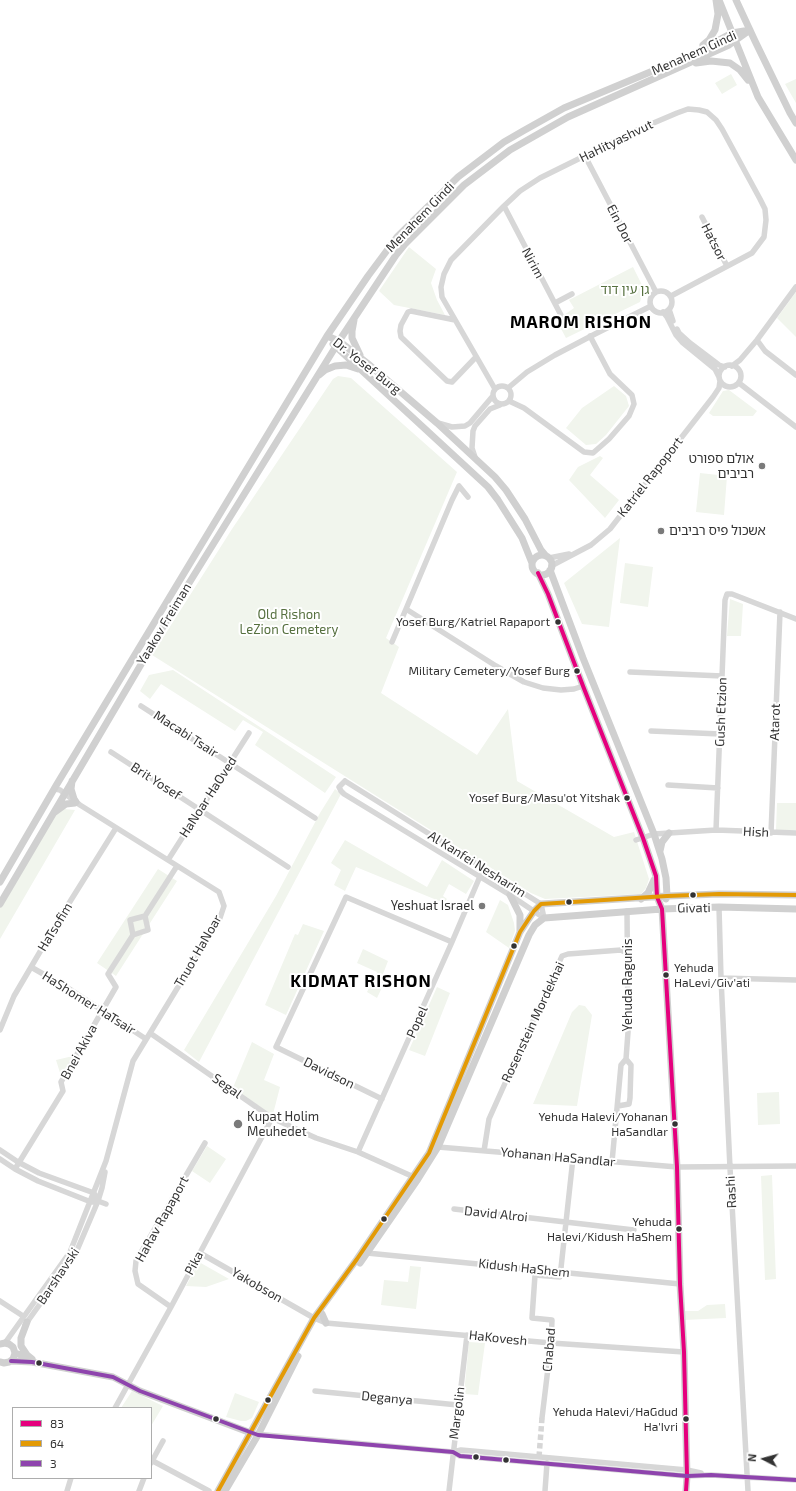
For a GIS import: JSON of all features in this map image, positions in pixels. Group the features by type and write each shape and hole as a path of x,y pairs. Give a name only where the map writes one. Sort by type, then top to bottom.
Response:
{"street":[{"path":"718,0 758,97"},
{"path":"691,55 709,40 715,30 718,14 718,0"},
{"path":"736,0 796,123"},
{"name":"Menahem Gindi","path":"327,336 397,237 442,192 488,154 523,131 564,108 691,55 732,33 750,30"},
{"name":"Menahem Gindi","path":"337,344 396,255 405,244 454,194 499,158 568,117 735,42 750,30"},
{"path":"688,64 717,61 734,65 745,75 796,160"},
{"name":"HaHityashvut","path":"495,389 442,297 441,287 444,274 451,260 504,206 520,192 540,178 636,130 688,109 707,112 716,120 727,137 765,209 766,220 764,237 752,253 671,296"},
{"name":"Ein Dor","path":"585,156 656,292"},
{"name":"Nirim","path":"504,206 563,319"},
{"name":"Hatsor","path":"702,217 727,266"},
{"path":"669,309 680,333 690,343 719,365 725,367 732,366 746,354 796,287"},
{"path":"656,292 666,292 671,296 672,303 669,309 663,312 656,311 652,306 651,300 656,292"},
{"path":"555,303 572,294"},
{"path":"508,388 527,372 590,336 652,306"},
{"path":"359,311 353,323 352,338 358,351 367,363"},
{"path":"455,320 411,311 408,312 401,325 400,337 447,381 452,382 476,357"},
{"path":"663,312 676,335 682,342 715,369 725,386 731,387 739,383 741,378 739,370 746,354"},
{"name":"Dr. Yosef Burg","path":"327,336 367,363 437,423 495,476 525,519 541,550 547,557"},
{"name":"Yaakov Freiman","path":"0,882 327,336"},
{"path":"509,401 524,408 565,440 584,452 592,453 608,439 629,416 634,404 632,395 610,374 590,336"},
{"path":"757,340 765,351 796,374"},
{"name":"Dr. Yosef Burg","path":"337,344 360,370 488,487 522,538 532,563"},
{"name":"Yaakov Freiman","path":"0,904 63,794 186,588 337,344"},
{"path":"315,379 325,370 335,366 346,365 360,370"},
{"path":"732,366 739,370"},
{"path":"720,379 721,371 725,367"},
{"name":"Katriel Rapoport","path":"716,392 720,379"},
{"path":"739,383 796,427"},
{"path":"437,423 452,427 465,426 470,423 492,397 495,389 500,386 508,388 511,393 509,401 505,404 490,409 473,431 472,448 475,457"},
{"name":"Katriel Rapoport","path":"551,568 575,552 591,545 610,529 716,392 725,386"},
{"path":"492,397 495,402 500,405"},
{"path":"392,642 459,486 468,497"},
{"name":"Katriel Rapoport","path":"547,557 575,552"},
{"path":"662,909 667,896 666,878 654,834 583,658 547,557 537,556 532,563 533,569 538,573 548,594 640,839 656,876 657,897 662,909 677,1167 680,1284 684,1352 687,1473 686,1491"},
{"path":"538,573 546,574 551,568"},
{"name":"Gush Etzion","path":"716,830 725,600 727,594 732,594 780,612"},
{"path":"406,609 524,682 543,688 561,690 574,689 583,686"},
{"path":"780,612 796,619"},
{"name":"Atarot","path":"771,833 780,612"},
{"path":"630,672 722,676"},
{"name":"Macabi Tsair","path":"141,706 315,818"},
{"path":"652,731 720,734"},
{"name":"HaNoar HaOved","path":"168,860 249,733"},
{"name":"Brit Yosef","path":"111,752 288,867"},
{"path":"52,814 66,804 77,803 71,789 72,780"},
{"name":"Al Kanfei Nesharim","path":"343,782 346,782 541,904 544,918 510,895 344,794 340,791 339,787 343,782"},
{"path":"668,785 718,788"},
{"name":"Tnuot HaNoar","path":"55,789 218,892 224,906 220,918 133,1061 106,1161 91,1202"},
{"name":"HaTsofim","path":"0,1030 14,996 116,828"},
{"name":"Hish","path":"640,839 654,834 716,830 796,833"},
{"path":"660,853 662,842 669,833"},
{"name":"Bnei Akiva","path":"133,935 130,920 145,916 177,866"},
{"name":"Popel","path":"358,1152 484,869"},
{"path":"641,898 648,893 656,876"},
{"name":"Givati","path":"541,904 719,894 796,895"},
{"path":"510,895 520,915 520,932"},
{"name":"Davidson","path":"382,1099 276,1048 346,897 452,942"},
{"path":"318,1317 367,1253 415,1178 429,1153 520,932 534,910 541,904"},
{"name":"Givati","path":"544,918 662,909 719,907 796,909"},
{"name":"Rashi","path":"719,907 730,1168 748,1491"},
{"name":"Yehuda Ragunis","path":"612,1162 621,1065 626,1059 628,1032 629,954 627,911"},
{"name":"Bnei Akiva","path":"14,1169 63,1091 61,1082 116,987 108,974 133,935 148,930 145,916"},
{"path":"225,1491 318,1317 357,1259 438,1147 528,935 535,925 544,918"},
{"name":"Rosenstein Mordekhai","path":"484,1151 489,1119 562,956 568,954 621,950 629,954"},
{"name":"HaShomer HaTsair","path":"31,967 102,1009 146,1039"},
{"path":"721,978 796,980"},
{"name":"Segal","path":"150,1033 272,1118 316,1138 358,1152 415,1178"},
{"name":"Yehuda Ragunis","path":"618,1106 629,1104 631,1065 626,1059"},
{"name":"Pika","path":"116,1407 272,1118"},
{"name":"HaRav Rapaport","path":"171,1307 138,1284 135,1271 136,1261 205,1143"},
{"name":"Yohanan HaSandlar","path":"438,1147 677,1167 730,1168 796,1166"},
{"path":"0,1150 39,1173 94,1193 98,1201"},
{"path":"560,1272 573,1158"},
{"path":"0,1159 14,1169 38,1181 91,1202 98,1201 106,1204"},
{"name":"Tnuot HaNoar","path":"98,1201 102,1188 106,1161"},
{"name":"Barshavski","path":"2,1344 25,1319 75,1255 98,1201"},
{"name":"Barshavski","path":"14,1351 25,1319 70,1252 91,1202"},
{"name":"David Alroi","path":"454,1209 634,1230"},
{"name":"Yakobson","path":"200,1253 318,1317"},
{"name":"Kidush HaShem","path":"367,1253 680,1284"},
{"name":"Chabad","path":"542,1418 551,1343 552,1320 532,1318 536,1275 560,1277 560,1272"},
{"path":"0,1301 25,1319 21,1346 27,1355 32,1359"},
{"path":"318,1317 326,1323"},
{"name":"HaKovesh","path":"326,1323 551,1343 684,1352"},
{"name":"Margolin","path":"449,1491 467,1335"},
{"path":"2,1344 11,1346 14,1351 32,1359 113,1374 140,1391 270,1436 453,1452 461,1450 687,1473"},
{"path":"11,1361 14,1351"},
{"path":"1,1364 11,1361 32,1362 112,1377 129,1384"},
{"name":"Deganya","path":"315,1391 458,1405"},
{"path":"218,1491 256,1432"},
{"path":"152,1459 163,1440"},
{"path":"453,1452 460,1456 796,1480"},
{"path":"152,1462 209,1491"},
{"path":"545,1491 547,1463"},
{"path":"67,1491 71,1479"},
{"path":"139,1491 144,1479"}],"green space":[{"path":"731,74 737,85 722,94 715,83"},
{"path":"796,79 796,103 785,84"},
{"path":"409,247 436,269 431,283 437,300 445,315 394,305 379,291"},
{"name":"גן עין דוד","path":"633,267 644,289 640,302 566,338 559,325 567,321 564,315 574,308 569,300"},
{"path":"796,292 796,337 777,318"},
{"name":"Old Rishon LeZion Cemetery","path":"338,376 351,378 457,472 386,638 399,647 381,693 477,755 508,709 517,781 614,837 634,832 649,879 646,888 641,894 545,899 531,893 152,655 232,529 333,379"},
{"path":"614,386 626,396 629,406 606,435 596,444 586,445 566,428 582,408"},
{"path":"729,390 757,411 753,416 713,416 709,413 723,391"},
{"path":"600,456 603,458 590,475 619,500 605,518 569,480 578,467"},
{"path":"700,473 727,476 724,515 696,512"},
{"path":"620,538 609,627 582,624 564,583"},
{"path":"625,563 653,567 648,607 620,603"},
{"path":"730,599 743,604 741,636 727,636"},
{"path":"173,670 336,777 325,793 255,745 263,732 243,720 235,731 161,684 150,699 140,691 149,675"},
{"path":"335,789 341,794 199,1062 184,1050 276,896 320,813"},
{"path":"777,803 796,803 796,830 776,830"},
{"path":"64,809 75,810 0,939 0,904 49,820"},
{"path":"345,840 427,887 442,860 474,881 466,894 449,884 443,896 447,899 444,903 356,867 345,891 334,885 341,870 331,863"},
{"path":"158,869 177,881 116,976 97,963"},
{"path":"500,900 508,905 514,923 515,931 509,948 486,932"},
{"path":"303,924 324,931 286,1015 265,1005 295,934 298,935"},
{"path":"363,949 388,961 383,974 387,977 377,998 367,992 377,972 357,963"},
{"path":"437,987 450,993 425,1056 409,1050"},
{"path":"579,1005 585,1006 592,1015 577,1106 533,1104 572,1012"},
{"path":"252,1042 274,1054 264,1080 280,1087 272,1118 232,1090"},
{"path":"73,1056 61,1076 56,1060"},
{"path":"779,1092 780,1124 758,1125 757,1093"},
{"path":"207,1146 226,1159 210,1183 192,1171"},
{"path":"772,1175 776,1279 765,1280 761,1176"},
{"path":"199,1262 229,1279 206,1287 186,1286"},
{"path":"410,1266 421,1267 416,1309 381,1305 384,1280 408,1282"},
{"path":"725,1304 726,1318 684,1320 684,1311 698,1311 707,1305"},
{"path":"469,1342 485,1343 478,1395 464,1394"},
{"path":"132,1391 163,1406 152,1424 152,1407 122,1407"},
{"path":"235,1393 259,1402 252,1418 246,1421 241,1421 226,1417"}],"tunnel":[{"path":"539,1457 542,1418"}],"transit line":[{"name":"83","path":"538,573 548,594 643,838 656,876 657,897 662,909 677,1167 680,1284 684,1352 687,1476 686,1491"},
{"name":"64","path":"218,1491 314,1318 357,1259 429,1153 520,932 534,911 541,904 667,896 719,894 796,895"},
{"name":"3","path":"11,1361 32,1362 113,1377 140,1391 258,1435 453,1452 460,1456 687,1476 711,1475 796,1480"}],"place":[{"name":"אולם ספורט רביבים","path":"762,466"},
{"name":"אשכול פיס רביבים","path":"661,531"},
{"name":"Yosef Burg/Katriel Rapaport","path":"558,622"},
{"name":"Military Cemetery/Yosef Burg","path":"577,671"},
{"name":"Yosef Burg/Masu'ot Yitshak","path":"627,798"},
{"name":"Yeshuat Israel","path":"482,906"},
{"name":"Yehuda HaLevi/Giv'ati","path":"666,975"},
{"name":"Kupat Holim Meuhedet","path":"238,1124"},
{"name":"Yehuda Halevi/Yohanan HaSandlar","path":"675,1124"},
{"name":"Yehuda Halevi/Kidush HaShem","path":"679,1229"},
{"name":"Yehuda Halevi/HaGdud Ha'Ivri","path":"686,1419"}],"district":[{"name":"MAROM RISHON","path":"581,322"},
{"name":"KIDMAT RISHON","path":"361,981"}]}
